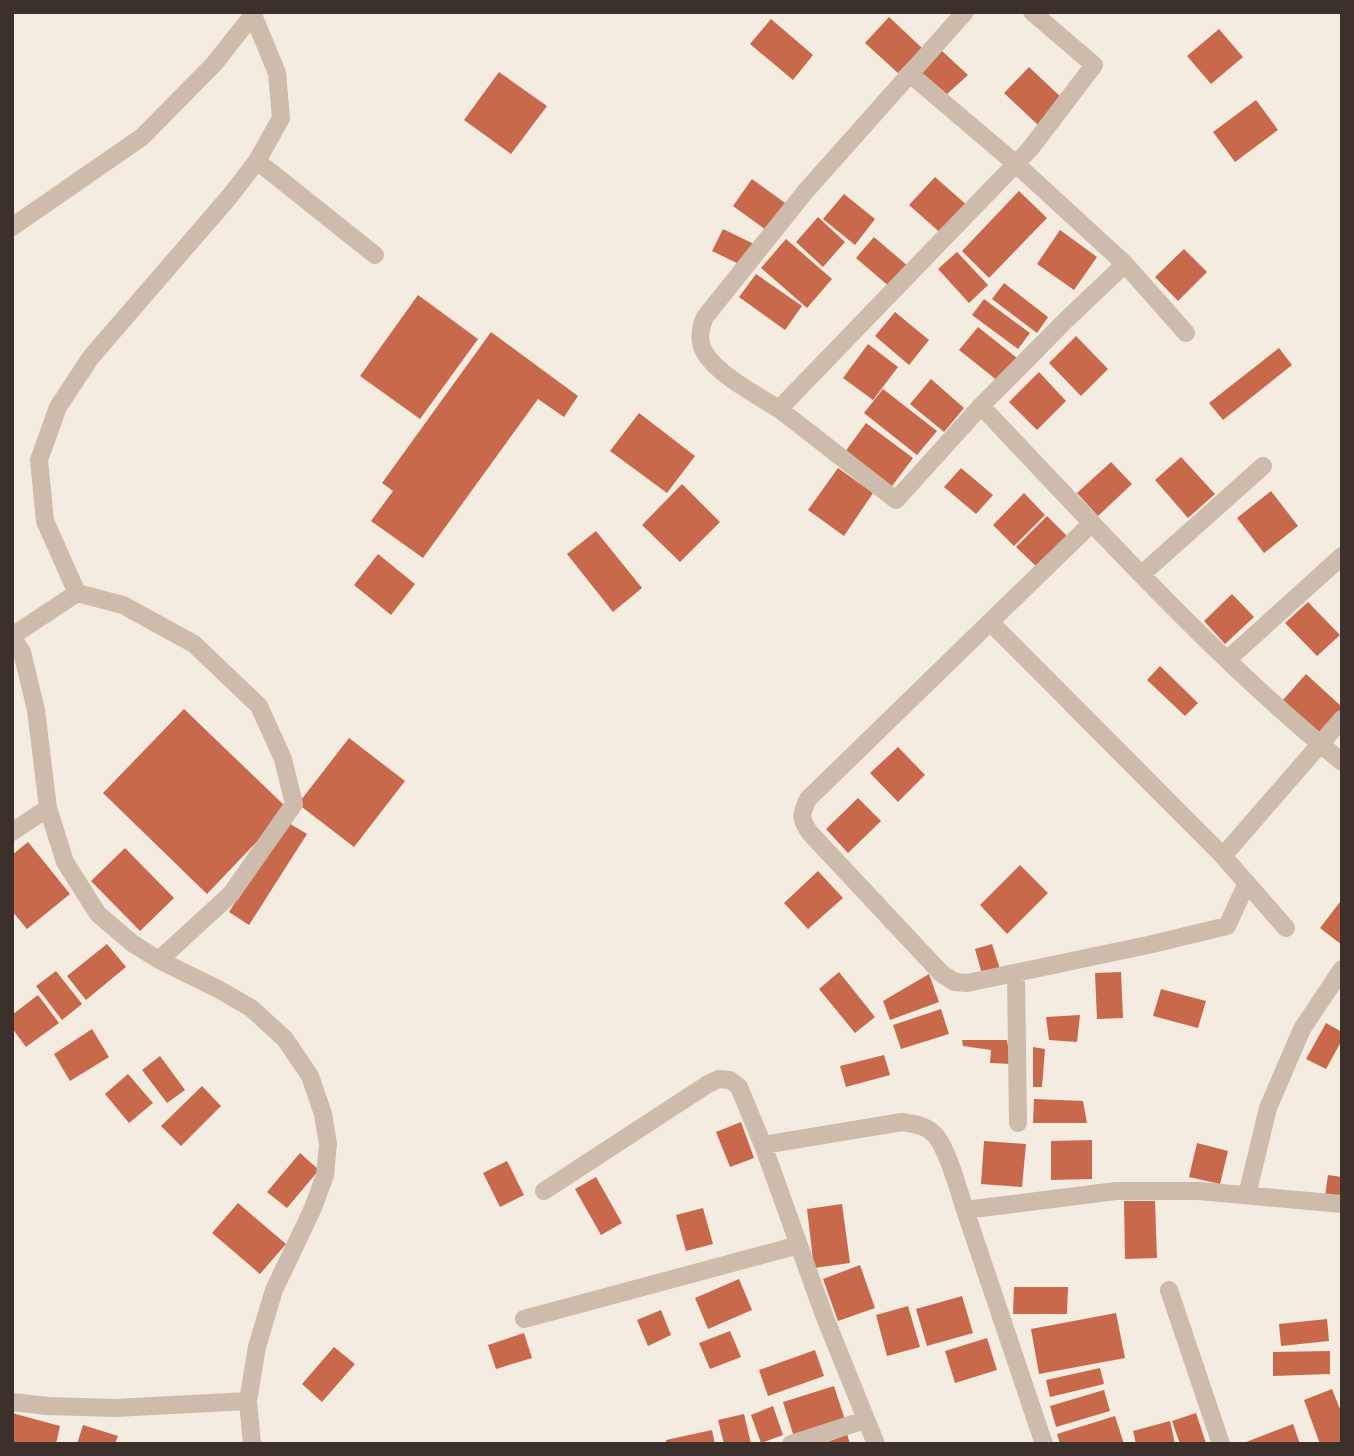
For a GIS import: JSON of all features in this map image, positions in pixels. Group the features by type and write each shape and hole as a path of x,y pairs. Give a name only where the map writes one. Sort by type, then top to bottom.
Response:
{"street":[{"path":"964,12 805,192 705,317 700,330 704,352 720,370 779,409 896,500 981,407 1125,264"},
{"path":"779,409 1030,149 1094,65 1032,12"},
{"path":"77,593 44,521 39,460 58,407 91,357 230,196 257,161 281,118 277,73 254,14"},
{"path":"12,227 142,137 214,64 254,14"},
{"path":"910,74 1016,164 1125,264 1186,334"},
{"path":"257,161 375,255"},
{"path":"981,407 1227,660 1342,762"},
{"path":"1142,574 1263,466"},
{"path":"1092,523 808,799 802,813 804,824 942,974 955,982 967,984 1227,926 1247,883"},
{"path":"1227,660 1342,556"},
{"path":"159,960 231,894 294,804 283,759 259,706 194,645 122,605 77,593 12,637 22,652 36,709 48,808 65,862 98,914 132,943 159,960 251,1008 285,1040 310,1076 323,1114 328,1144 325,1175 313,1208 274,1290 257,1348 248,1401 252,1444"},
{"path":"990,622 1223,856 1286,928"},
{"path":"1223,856 1342,719"},
{"path":"12,832 48,808"},
{"path":"1247,1195 1268,1108 1303,1029 1342,969"},
{"path":"1016,973 1018,1124"},
{"path":"544,1191 708,1084 719,1079 730,1080 739,1087 763,1145 824,1315 876,1444"},
{"path":"763,1145 902,1122 921,1125 935,1134 942,1145 965,1210 1044,1444"},
{"path":"965,1210 1116,1191 1199,1191 1342,1204"},
{"path":"524,1319 799,1245"},
{"path":"1169,1290 1222,1444"},
{"path":"12,1402 115,1408 248,1401"},
{"path":"791,1444 865,1420"}],"building":[{"path":"889,17 922,48 898,73 865,43"},
{"path":"771,19 813,55 793,80 750,44"},
{"path":"1219,29 1243,57 1211,84 1187,56"},
{"path":"941,50 968,75 946,95 920,74"},
{"path":"1029,67 1063,99 1038,125 1004,93"},
{"path":"499,72 547,106 511,154 464,120"},
{"path":"1256,100 1278,130 1235,162 1213,132"},
{"path":"935,177 969,207 943,235 909,205"},
{"path":"752,179 788,205 769,232 733,206"},
{"path":"1019,191 1047,218 989,278 962,251"},
{"path":"844,194 875,219 855,245 823,219"},
{"path":"818,217 845,242 823,267 796,242"},
{"path":"723,229 754,244 743,266 712,251"},
{"path":"1060,230 1097,257 1074,290 1037,264"},
{"path":"874,237 909,267 891,288 856,258"},
{"path":"786,239 832,279 807,308 761,268"},
{"path":"1184,249 1207,272 1178,301 1155,277"},
{"path":"957,252 988,285 969,303 938,269"},
{"path":"756,274 802,306 785,330 739,297"},
{"path":"1004,283 1048,317 1037,333 992,299"},
{"path":"418,295 478,339 420,419 360,376"},
{"path":"984,299 1030,333 1018,349 972,315"},
{"path":"895,312 929,340 909,365 875,336"},
{"path":"978,327 1017,358 998,381 959,350"},
{"path":"491,332 578,396 564,417 538,399 423,558 371,521 393,491 382,483"},
{"path":"1076,336 1108,369 1081,396 1049,363"},
{"path":"868,344 898,367 873,400 843,378"},
{"path":"1279,348 1292,365 1223,420 1209,403"},
{"path":"1039,372 1066,401 1037,430 1009,402"},
{"path":"931,379 964,408 944,432 910,404"},
{"path":"883,389 937,431 917,455 864,413"},
{"path":"639,413 695,456 667,493 610,451"},
{"path":"866,423 913,458 892,486 845,452"},
{"path":"1181,457 1215,494 1188,518 1155,480"},
{"path":"1111,462 1132,484 1098,516 1077,493"},
{"path":"838,468 873,493 844,536 808,510"},
{"path":"961,468 993,495 976,514 944,487"},
{"path":"682,484 720,522 680,562 642,525"},
{"path":"1271,491 1298,526 1264,553 1237,518"},
{"path":"1024,493 1045,515 1014,546 993,525"},
{"path":"1047,516 1069,538 1039,569 1016,547"},
{"path":"596,531 642,588 613,612 567,554"},
{"path":"378,554 415,584 391,615 354,585"},
{"path":"1232,594 1254,617 1225,644 1204,621"},
{"path":"1308,602 1340,635 1317,656 1285,623"},
{"path":"1160,666 1198,703 1185,716 1147,680"},
{"path":"1306,674 1342,707 1342,723 1326,741 1282,701"},
{"path":"184,709 288,809 207,894 103,793"},
{"path":"349,738 405,781 354,847 298,804"},
{"path":"898,747 925,775 898,802 870,773"},
{"path":"858,798 881,821 848,853 826,829"},
{"path":"287,822 307,834 249,925 229,912"},
{"path":"28,842 70,894 27,929 12,911 12,855"},
{"path":"125,848 174,898 140,931 91,881"},
{"path":"1020,865 1048,893 1007,934 980,905"},
{"path":"818,871 843,898 808,929 784,903"},
{"path":"1340,902 1342,903 1342,945 1320,928"},
{"path":"107,944 126,967 86,1000 67,976"},
{"path":"992,944 1000,969 982,974 975,949"},
{"path":"56,971 82,1004 62,1020 36,986"},
{"path":"839,972 875,1017 855,1033 819,989"},
{"path":"1121,972 1123,1018 1097,1019 1095,973"},
{"path":"929,974 939,1002 890,1020 883,1001"},
{"path":"1161,989 1206,1001 1198,1028 1153,1016"},
{"path":"38,995 59,1023 26,1047 12,1028 12,1015"},
{"path":"941,1009 949,1034 901,1049 893,1025"},
{"path":"1080,1015 1077,1042 1049,1040 1046,1017"},
{"path":"1326,1023 1342,1032 1342,1040 1326,1069 1306,1059"},
{"path":"92,1029 109,1057 70,1081 54,1054"},
{"path":"962,1040 1007,1040 1011,1064 990,1063 991,1050 963,1046"},
{"path":"1033,1047 1045,1049 1042,1087 1033,1087"},
{"path":"884,1055 890,1075 846,1087 840,1066"},
{"path":"160,1056 185,1090 167,1103 142,1070"},
{"path":"128,1074 153,1103 129,1123 105,1094"},
{"path":"202,1086 221,1106 181,1146 161,1126"},
{"path":"1034,1099 1083,1101 1087,1123 1033,1123"},
{"path":"741,1122 754,1158 730,1167 716,1132"},
{"path":"1092,1140 1092,1179 1051,1180 1051,1141"},
{"path":"984,1141 1026,1144 1022,1187 981,1184"},
{"path":"1197,1143 1228,1151 1220,1184 1189,1177"},
{"path":"300,1153 319,1170 287,1208 267,1192"},
{"path":"507,1161 524,1195 500,1207 483,1173"},
{"path":"1328,1175 1342,1177 1342,1198 1325,1196"},
{"path":"596,1177 622,1223 601,1235 575,1189"},
{"path":"1124,1201 1155,1201 1157,1258 1125,1259"},
{"path":"238,1203 286,1244 260,1274 212,1233"},
{"path":"842,1204 850,1263 814,1268 807,1209"},
{"path":"703,1208 713,1244 686,1251 676,1215"},
{"path":"860,1265 875,1308 838,1321 823,1279"},
{"path":"739,1279 752,1310 708,1329 695,1298"},
{"path":"1014,1287 1068,1287 1067,1314 1013,1314"},
{"path":"962,1296 973,1333 927,1346 916,1309"},
{"path":"908,1306 920,1347 887,1356 876,1315"},
{"path":"661,1310 671,1335 648,1346 637,1320"},
{"path":"1116,1313 1125,1358 1039,1374 1031,1329"},
{"path":"1327,1319 1329,1341 1281,1346 1279,1324"},
{"path":"730,1331 741,1357 710,1369 699,1343"},
{"path":"524,1333 532,1358 496,1369 488,1345"},
{"path":"987,1338 997,1370 955,1383 945,1351"},
{"path":"334,1347 355,1364 322,1402 302,1384"},
{"path":"815,1350 824,1376 768,1396 759,1370"},
{"path":"1330,1351 1330,1374 1273,1376 1273,1352"},
{"path":"1100,1368 1104,1384 1050,1397 1046,1380"},
{"path":"834,1386 845,1420 794,1437 783,1402"},
{"path":"1332,1389 1342,1414 1342,1443 1320,1444 1304,1400"},
{"path":"1104,1390 1110,1411 1056,1427 1050,1406"},
{"path":"773,1406 783,1435 761,1443 751,1415"},
{"path":"12,1413 60,1426 56,1444 12,1444"},
{"path":"1196,1413 1206,1443 1180,1444 1172,1421"},
{"path":"744,1414 751,1444 724,1444 718,1420"},
{"path":"1115,1416 1124,1444 1060,1444 1057,1434"},
{"path":"1170,1421 1175,1444 1136,1444 1133,1431"},
{"path":"1293,1424 1300,1444 1241,1444"},
{"path":"83,1425 118,1436 115,1444 77,1444"},
{"path":"712,1430 715,1444 666,1444 666,1440"},
{"path":"847,1434 850,1444 823,1444"}]}
